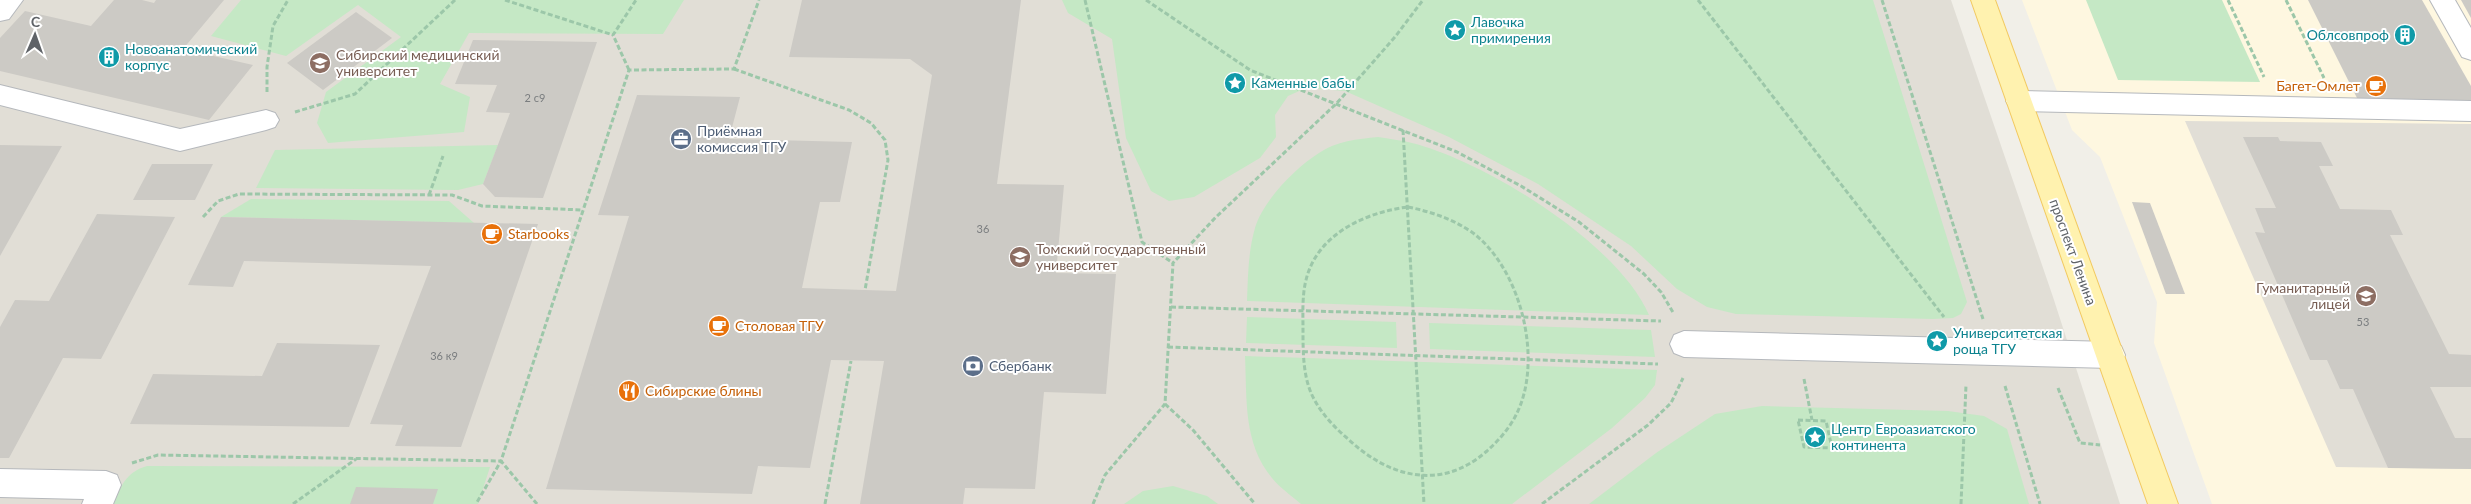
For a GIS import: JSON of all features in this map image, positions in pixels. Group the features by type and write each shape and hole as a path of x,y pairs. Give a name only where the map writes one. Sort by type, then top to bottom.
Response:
{"main road":[{"name":"проспект Ленина","path":"1983,0 2163,504"}],"lane":[{"path":"0,12 11,0"},
{"path":"2442,0 2471,50"},
{"path":"0,95 180,140 266,120"},
{"path":"2019,100 2471,111"},
{"path":"1684,344 2110,355"},
{"path":"0,483 101,495"}],"path":[{"path":"288,0 273,26 267,67 266,120 355,94 455,0"},
{"path":"476,504 501,461 629,70 613,35 505,0"},
{"path":"613,35 636,0"},
{"path":"734,69 759,0"},
{"path":"1085,0 1142,242 1173,264"},
{"path":"1146,0 1250,70 1457,152 1521,186 1579,222 1644,274 1661,292 1678,322 1684,344 1686,365 1682,382 1671,403 1648,425 1542,504"},
{"path":"1093,504 1105,474 1165,404 1173,264 1215,218 1337,103 1396,37 1422,0"},
{"path":"1698,0 1948,322"},
{"path":"1882,0 1984,321"},
{"path":"2228,0 2278,107"},
{"path":"2286,0 2340,109"},
{"path":"629,70 734,69 849,110 872,123 886,140 888,160 865,290"},
{"path":"1403,130 1424,504"},
{"path":"429,195 443,156"},
{"path":"203,217 222,198 239,194 452,195 482,206 583,210"},
{"path":"1408,207 1428,210 1459,223 1483,241 1511,279 1524,317 1529,360 1525,399 1512,425 1474,464 1449,475 1423,477 1391,470 1367,458 1347,440 1329,420 1314,398 1306,375 1303,352 1303,311 1304,287 1310,265 1324,247 1342,231 1366,215 1388,208 1408,207"},
{"path":"1171,307 1650,321"},
{"path":"1168,347 1656,364"},
{"path":"825,504 851,361"},
{"path":"1961,504 1966,375"},
{"path":"2002,376 2040,504"},
{"path":"2054,383 2062,394 2080,443 2100,444"},
{"path":"1805,387 1812,420"},
{"path":"1165,404 1193,430 1256,504"},
{"path":"1798,420 1812,420 1826,421 1832,448 1804,447 1798,420"},
{"path":"101,495 124,466 143,458 158,455 501,461 537,504"},
{"path":"293,504 356,459"}],"shaded area":[{"name":"Томский государственный университет","path":"0,0 1951,0 2053,297 2120,504 0,504"},
{"path":"2022,0 2471,0 2471,504 2212,504 2154,343 2157,302 2100,157 2072,130"},
{"name":"Гуманитарный лицей","path":"2185,121 2471,124 2471,469 2336,467"}],"green space":[{"path":"241,0 684,0 663,34 469,33 440,84 470,97 464,132 328,143 317,123 326,92 401,37 358,5 286,56 211,36"},
{"path":"1062,0 1873,0 1967,302 1961,314 1953,318 1933,319 1736,314 1707,307 1677,289 1631,246 1538,184 1449,137 1345,91 1306,88 1288,96 1275,115 1276,137 1260,158 1194,197 1169,201 1151,191 1126,138 1112,39 1068,13"},
{"path":"2086,0 2222,0 2260,82 2118,80"},
{"path":"1378,137 1408,142 1476,167 1547,209 1580,234 1610,261 1633,288 1649,315 1247,301 1249,264 1255,228 1272,197 1300,167 1326,149 1347,141"},
{"path":"498,145 483,184 458,190 256,188 275,150"},
{"path":"251,199 449,201 474,223 221,217"},
{"path":"1247,317 1396,322 1397,348 1246,343"},
{"path":"1429,323 1651,330 1655,357 1430,349"},
{"path":"1245,356 1657,370 1655,385 1645,398 1612,428 1512,504 1301,504 1282,489 1272,478 1256,450 1248,420"},
{"path":"1762,406 1948,411 1984,416 2007,429 2029,504 1589,504 1656,453 1715,414"},
{"path":"147,466 490,467 478,504 113,504 129,476"},
{"path":"1173,486 1207,496 1218,504 1124,504 1143,491"}],"building":[{"name":"Новоанатомический корпус","path":"114,0 142,0 154,3 156,0 224,0 183,49 253,65 209,120 0,71 0,38 25,11 91,26"},
{"path":"802,0 1021,0 997,184 1064,185 1056,273 1116,274 1106,394 1044,392 1035,489 965,488 963,504 860,504 884,361 831,360 810,468 758,466 752,494 546,489 629,216 598,215 637,95 740,97 729,139 852,142 840,202 820,202 802,288 896,291 932,75 910,59 789,57"},
{"path":"2308,0 2422,0 2471,86 2471,105 2360,104"},
{"path":"2461,0 2471,0 2471,18"},
{"path":"356,12 392,38 323,90 287,63"},
{"path":"473,40 597,42 543,198 495,197 483,184 510,113 486,112 497,85 455,84"},
{"path":"2243,137 2278,137 2280,141 2321,142 2333,166 2319,166 2340,209 2391,210 2403,235 2390,235 2449,354 2471,355 2471,387 2430,387 2455,438 2471,438 2471,469 2388,468 2353,389 2340,389 2327,360 2310,360 2255,232 2265,233 2255,208 2276,208"},
{"path":"0,145 62,146 0,256"},
{"path":"152,164 213,164 195,200 133,200"},
{"path":"2132,202 2150,203 2185,294 2166,294"},
{"path":"97,214 175,217 101,359 63,358 9,458 0,458 0,327 15,300 49,301"},
{"path":"221,217 538,224 461,447 395,446 403,425 370,424 431,266 244,261 233,287 188,285"},
{"path":"277,343 380,345 349,427 130,424 153,374 262,376"},
{"path":"356,487 438,489 433,504 350,504"}],"place":[{"name":"Лавочка примирения","path":"1455,30"},
{"name":"Облсовпроф","path":"2405,35"},
{"name":"Новоанатомический корпус","path":"109,57"},
{"name":"Сибирский медицинский университет","path":"320,63"},
{"name":"Каменные бабы","path":"1235,83"},
{"name":"Багет-Омлет","path":"2376,86"},
{"name":"Приёмная комиссия ТГУ","path":"681,139"},
{"name":"Starbooks","path":"492,234"},
{"name":"Томский государственный университет","path":"1020,257"},
{"name":"Гуманитарный лицей","path":"2366,296"},
{"name":"Столовая ТГУ","path":"719,326"},
{"name":"Университетская роща ТГУ","path":"1937,341"},
{"name":"Сбербанк","path":"973,366"},
{"name":"Сибирские блины","path":"629,391"},
{"name":"Центр Евроазиатского континента","path":"1815,437"}]}
